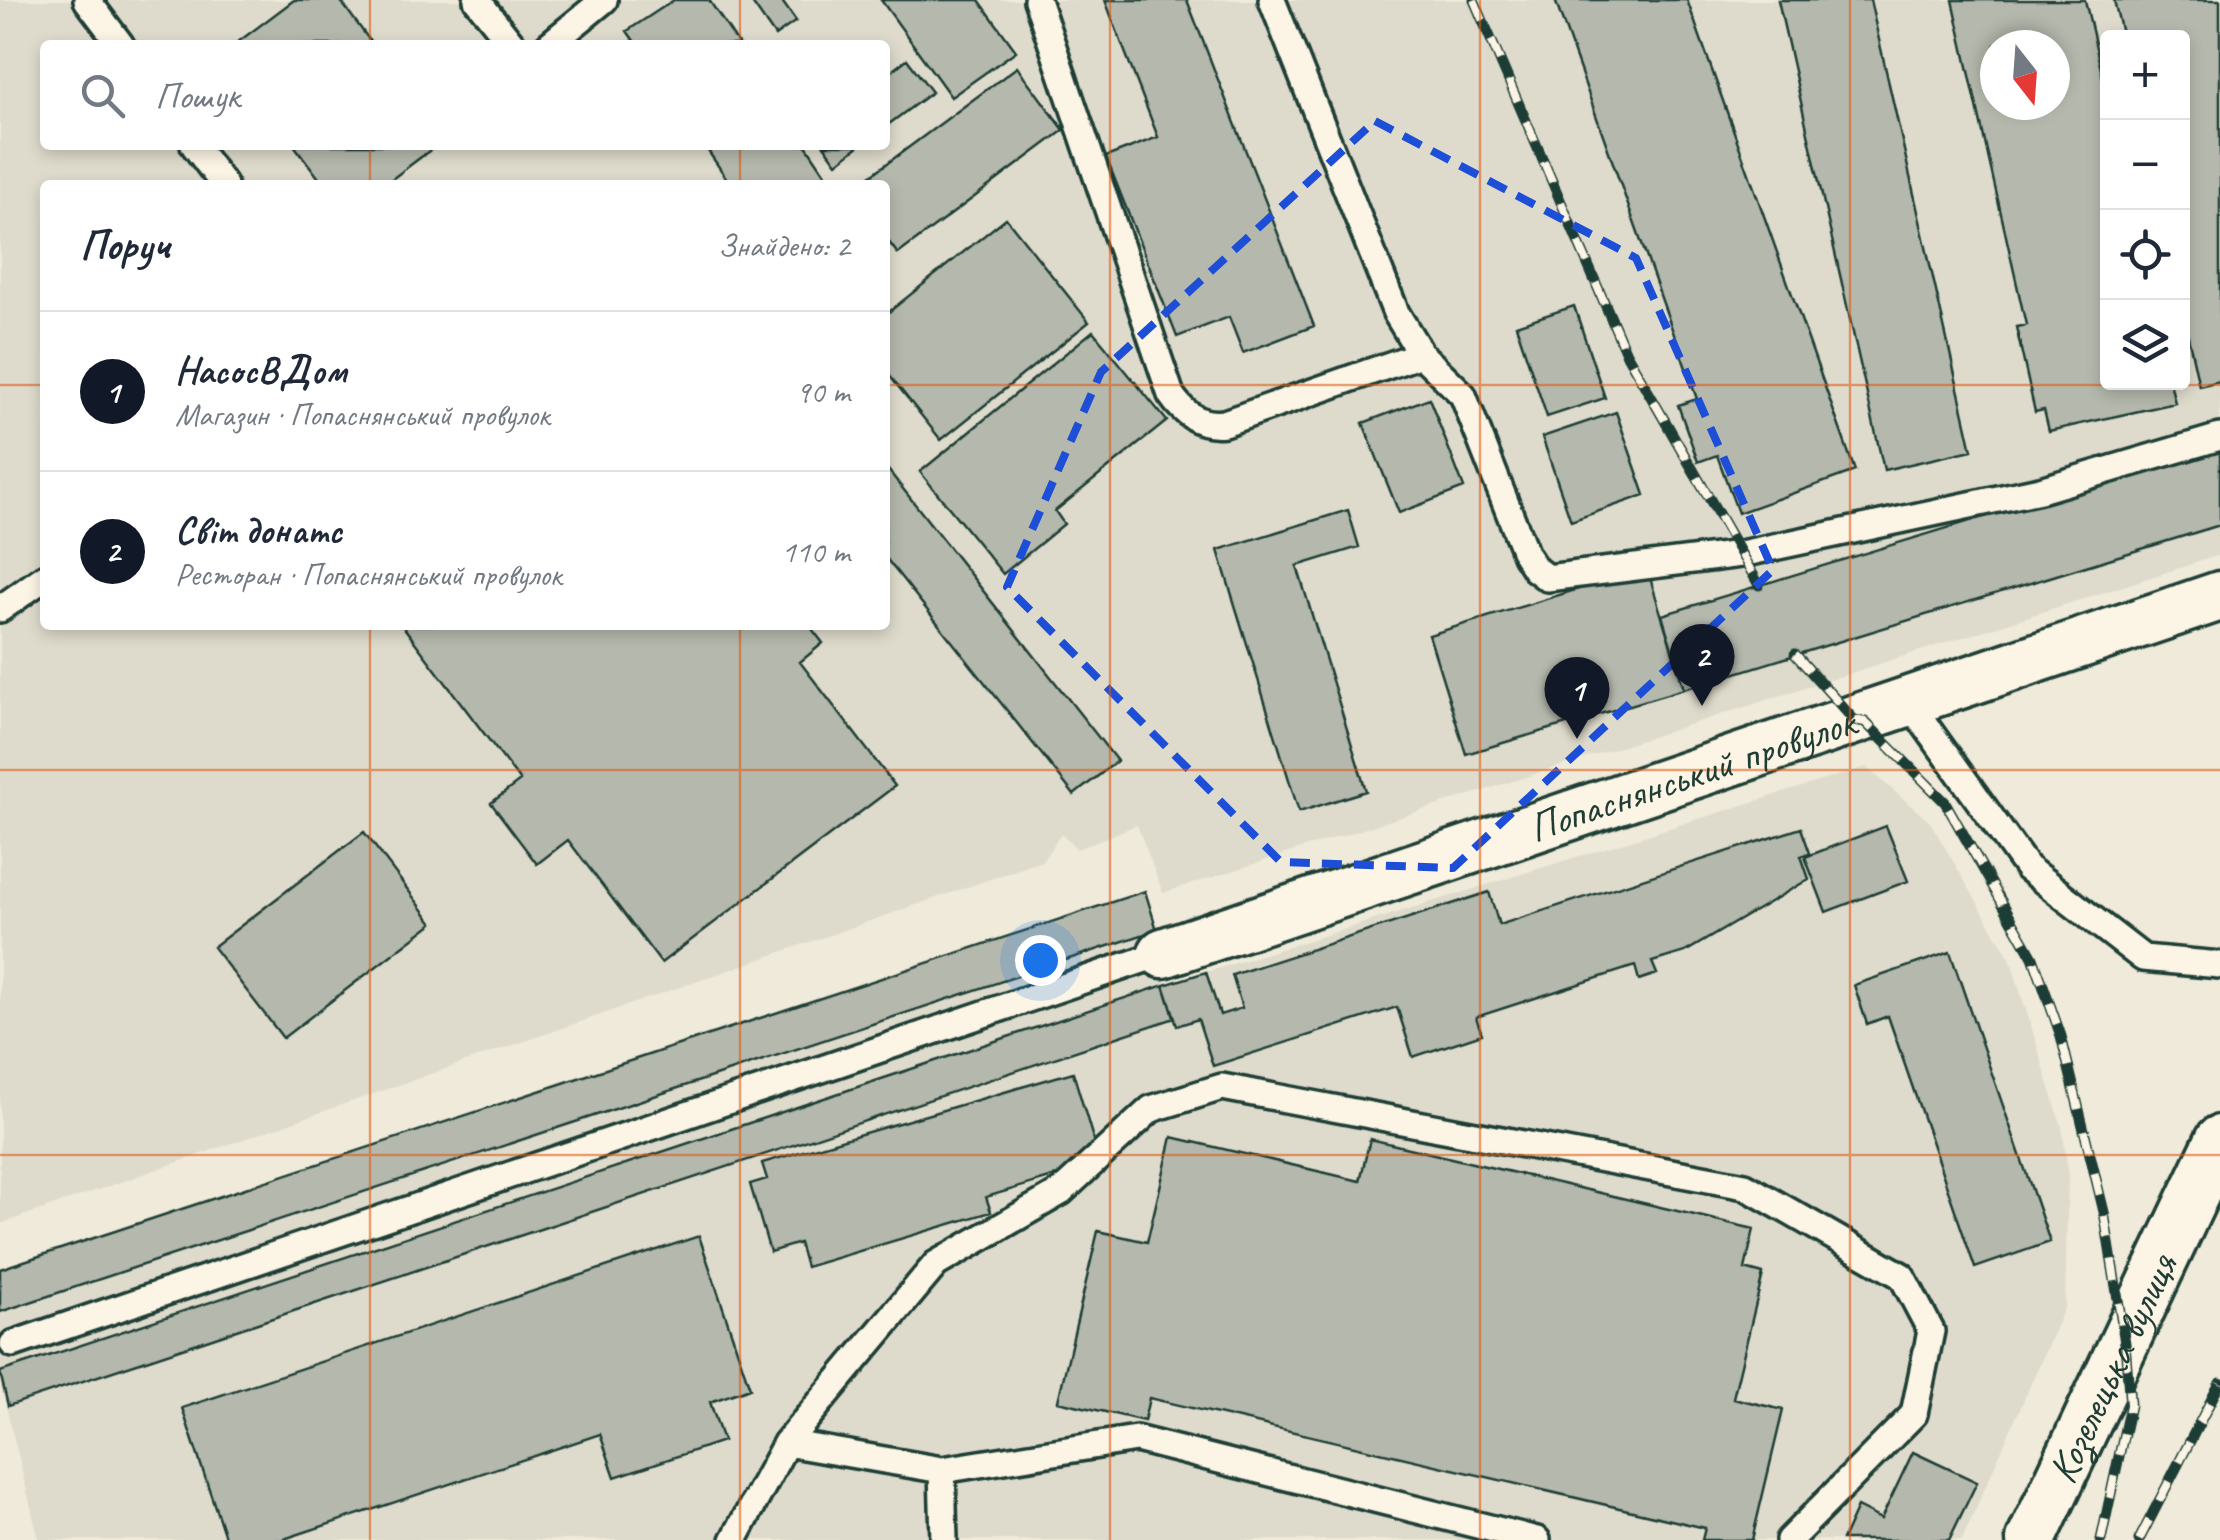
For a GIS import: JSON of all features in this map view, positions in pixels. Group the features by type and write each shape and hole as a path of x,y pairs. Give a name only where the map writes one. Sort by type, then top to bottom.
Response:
{"street":[{"name":"Попаснянський провулок","path":"1163,953 2220,596"},
{"name":"Козелецька вулиця","path":"2031,1540 2220,1140"}],"lane":[{"path":"88,0 117,40"},
{"path":"478,0 509,40"},
{"path":"554,40 604,0"},
{"path":"1038,0 1170,395 1180,410 1197,420 1224,424 1421,354"},
{"path":"1272,0 1396,313 1421,354 1463,395 1526,555 1535,570 1547,578 1741,554 2040,490 2220,438"},
{"path":"198,150 220,180"},
{"path":"0,609 40,581"},
{"path":"1908,701 2027,868 2143,958 2220,965"},
{"path":"13,1344 1163,953"},
{"path":"734,1540 786,1443 936,1264 1061,1192 1151,1108 1222,1088 1745,1186 1902,1276 1931,1330 1914,1414 1789,1540"},
{"path":"786,1443 942,1470 1136,1440 1536,1540"},
{"path":"942,1470 944,1540"}],"highlighted area":[{"path":"1375,121 1636,258 1773,570 1453,868 1281,862 1007,587 1101,372"}],"shaded area":[{"path":"0,0 2220,0 2220,555 1163,893 1137,825 1077,849 1061,834 1042,861 0,1224"},
{"path":"1866,767 1930,822 2010,958 2062,1127 2068,1170 2065,1306 1962,1540 39,1540 0,1382 0,1269 1145,891 1163,953 1165,985"}],"building":[{"path":"294,0 340,0 369,40 241,40"},
{"path":"674,0 709,0 736,40 633,40 627,31"},
{"path":"750,0 781,0 796,21 775,36"},
{"path":"881,0 979,0 1016,51 951,97"},
{"path":"1105,0 1187,0 1314,326 1243,353 1229,317 1177,337 1106,157 1158,137"},
{"path":"1555,0 1687,0 1855,471 1738,513 1717,455 1698,462 1678,405 1697,399"},
{"path":"1778,0 1870,0 1972,450 1884,470"},
{"path":"1953,0 2085,0 2100,65 2100,390 2172,390 2175,403 2049,431 2044,410 2035,412 2016,327 2026,325"},
{"path":"2114,0 2220,0 2220,381 2199,386 2190,345 2190,30 2121,30"},
{"path":"907,59 932,92 890,123 890,72"},
{"path":"1017,67 1064,130 898,254 890,244 890,180 865,180"},
{"path":"298,150 430,150 391,180 320,180"},
{"path":"707,150 809,150 826,175 818,180 728,180"},
{"path":"828,150 854,150 837,163"},
{"path":"1006,218 1089,322 941,440 890,376 890,311"},
{"path":"1574,306 1605,398 1547,417 1516,325"},
{"path":"1093,331 1167,421 1055,511 1064,524 1003,574 920,472"},
{"path":"1429,398 1464,488 1399,513 1363,423"},
{"path":"1616,412 1645,495 1571,521 1542,437"},
{"path":"2220,445 2220,525 1684,689 1662,615"},
{"path":"890,472 1117,761 1074,795 890,563"},
{"path":"1348,510 1359,547 1297,566 1366,791 1299,812 1218,550"},
{"path":"1647,568 1684,689 1466,754 1429,635"},
{"path":"406,630 813,630 823,643 800,662 895,786 661,963 568,840 537,864 491,803 520,781"},
{"path":"1886,826 1908,881 1826,912 1805,857"},
{"path":"1801,828 1810,853 1801,856 1809,879 1685,952 1652,962 1657,974 1639,980 1635,966 1476,1017 1482,1034 1413,1057 1397,1007 1213,1066 1198,1019 1177,1026 1164,985 1206,972 1220,1015 1242,1008 1232,975 1489,892 1499,925"},
{"path":"364,832 433,923 283,1038 213,947"},
{"path":"1145,891 1157,930 0,1312 0,1269"},
{"path":"1950,952 2050,1242 1975,1268 1888,1016 1867,1024 1854,985"},
{"path":"1164,985 1175,1018 8,1406 0,1372"},
{"path":"1073,1072 1094,1142 1070,1172 986,1197 991,1212 806,1267 799,1243 770,1252 750,1184 767,1179 762,1163"},
{"path":"1172,1137 1360,1181 1370,1139 1754,1229 1745,1269 1763,1274 1733,1398 1783,1410 1752,1540 1702,1540 1705,1528 1149,1398 1144,1421 1058,1401 1098,1231 1147,1242"},
{"path":"699,1236 750,1388 710,1402 723,1441 615,1477 600,1434 281,1540 226,1540 182,1408"},
{"path":"1913,1452 1977,1482 1949,1540 1842,1540 1857,1507 1881,1519"}],"railway":[{"path":"1474,0 1626,353 1759,585"},
{"path":"1795,654 1854,720 1865,722 1945,802 2033,957 2061,1036 2104,1212 2125,1343 2130,1405 2101,1540"},
{"path":"2139,1540 2220,1383"}],"place":[{"name":"Світ донатс","path":"1702,706"},
{"name":"НасосВДом","path":"1577,739"}]}
